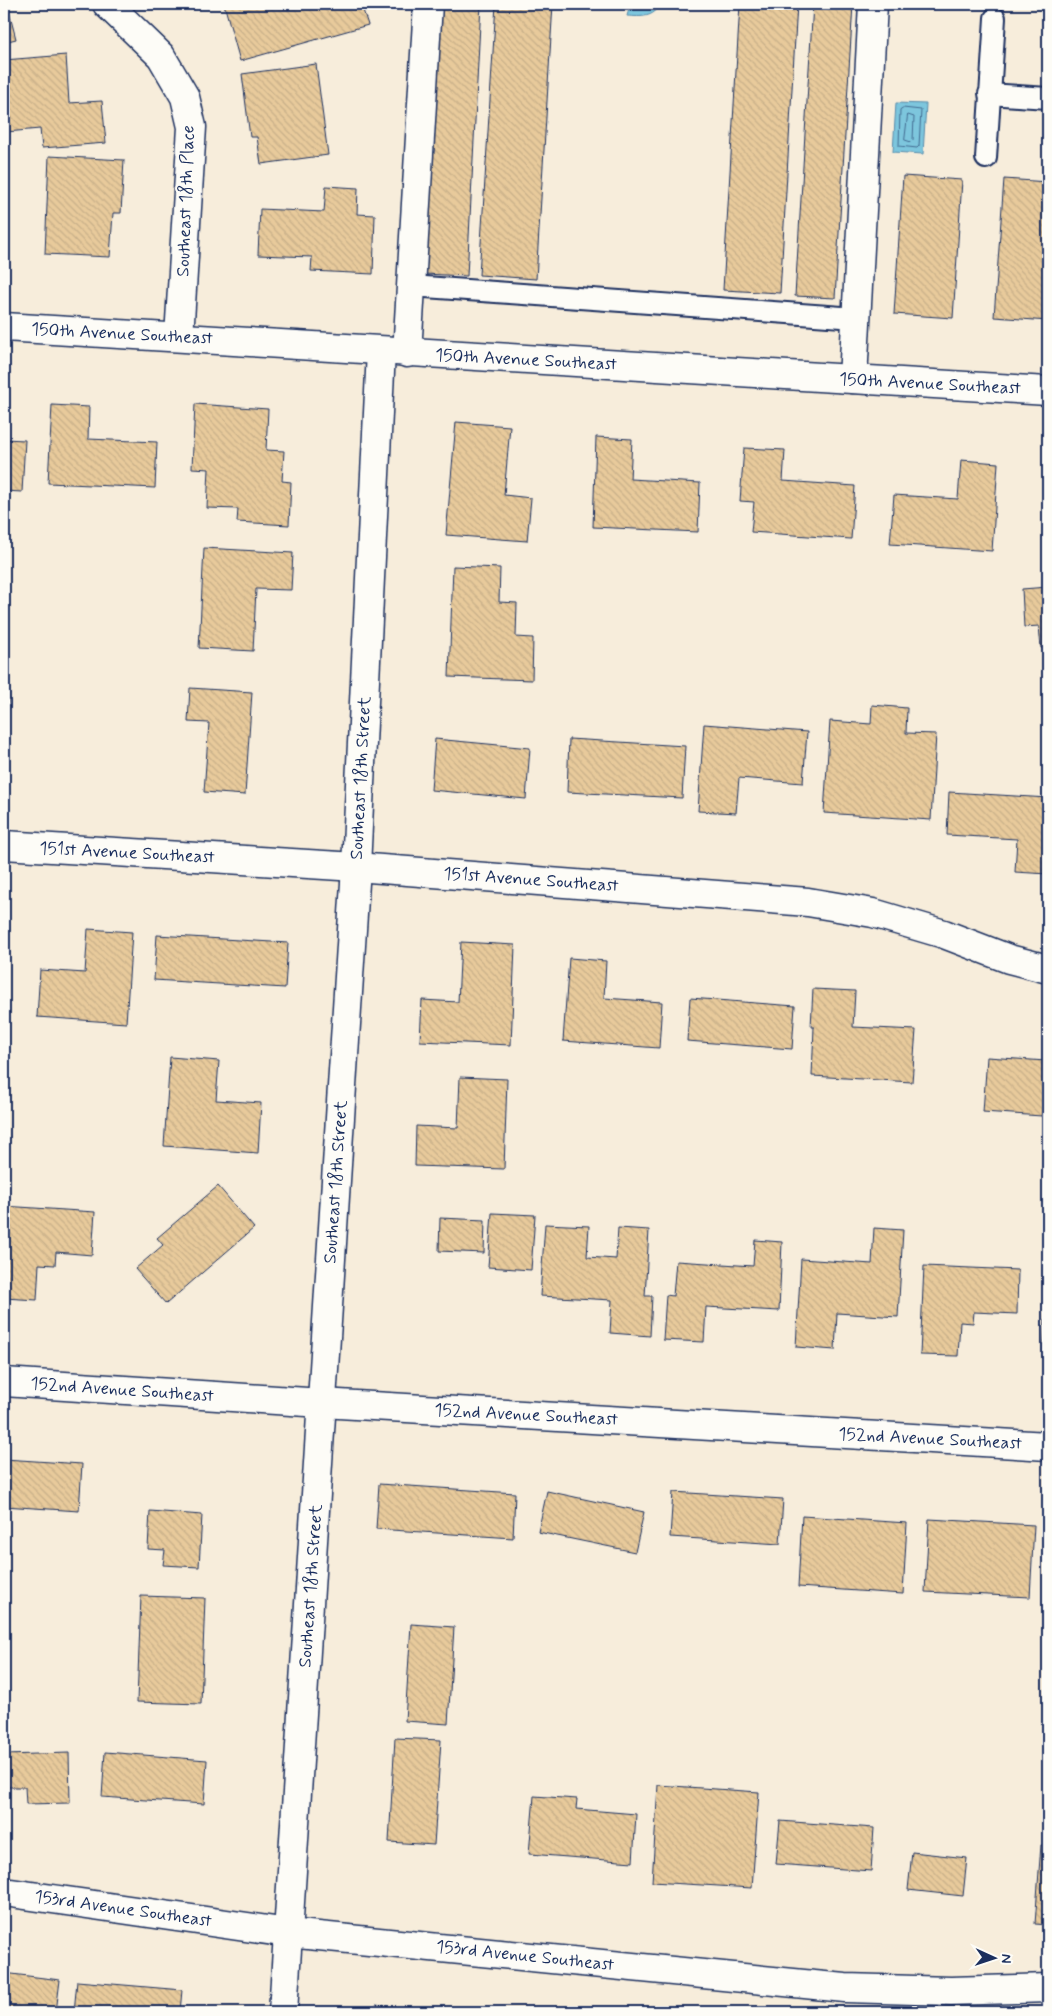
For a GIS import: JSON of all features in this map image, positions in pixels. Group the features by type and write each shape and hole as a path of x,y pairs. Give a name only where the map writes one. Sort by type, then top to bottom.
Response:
{"street":[{"name":"Southeast 18th Place","path":"107,4 161,56 185,96 192,127 179,337"},
{"name":"Southeast 18th Street","path":"284,2012 356,867 394,352 412,286 428,4"},
{"path":"853,379 873,4"},
{"name":"150th Avenue Southeast","path":"4,327 1048,391"},
{"name":"151st Avenue Southeast","path":"4,846 356,867 808,902 873,913 944,934 1009,959 1048,969"},
{"name":"152nd Avenue Southeast","path":"4,1382 322,1403 1048,1446"},
{"name":"153rd Avenue Southeast","path":"4,1892 288,1933 845,1988 950,1991 1048,1988"}],"lane":[{"path":"986,158 994,18"},
{"path":"990,94 1048,98"},
{"path":"412,286 856,318"}],"water":[{"path":"642,4 661,4 658,9 647,16 627,16 629,9 638,9"},
{"path":"896,103 926,104 923,154 893,152"}],"building":[{"path":"4,4 7,4 16,39 4,42"},
{"path":"224,4 361,4 368,25 240,61"},
{"path":"438,4 481,4 467,276 424,274"},
{"path":"496,4 553,4 536,279 479,275"},
{"path":"740,4 797,4 780,293 723,290"},
{"path":"813,4 853,4 835,298 795,296"},
{"path":"66,55 69,103 102,101 106,143 42,148 40,129 6,132 4,60"},
{"path":"316,64 328,155 261,164 257,137 250,137 242,74"},
{"path":"49,156 124,160 121,213 113,213 110,257 45,254"},
{"path":"903,176 962,180 953,318 894,314"},
{"path":"1004,179 1048,182 1048,321 994,317"},
{"path":"326,186 358,188 357,214 375,215 373,274 311,271 312,257 258,255 260,209 324,212"},
{"path":"195,404 268,409 266,450 284,451 282,481 291,482 289,525 237,522 238,509 207,508 209,469 192,468"},
{"path":"52,405 89,407 88,439 157,442 155,488 48,483"},
{"path":"456,422 510,426 504,495 531,498 527,541 446,535"},
{"path":"596,437 632,439 630,479 700,483 698,532 593,527"},
{"path":"4,439 25,440 22,492 4,491"},
{"path":"744,448 785,450 783,481 855,486 851,539 751,532 754,502 740,501"},
{"path":"961,460 998,463 992,551 890,544 894,495 958,499"},
{"path":"204,548 293,553 291,590 256,589 253,651 199,648"},
{"path":"453,566 500,568 499,602 517,603 516,637 533,638 532,680 449,677"},
{"path":"1048,587 1048,648 1041,648 1039,626 1024,627 1022,589"},
{"path":"4,677 9,678 7,726 4,726"},
{"path":"190,688 252,692 245,795 204,792 209,723 188,722"},
{"path":"872,705 907,708 906,733 936,734 931,820 824,813 830,721 871,724"},
{"path":"704,724 807,732 803,783 739,778 736,813 698,811"},
{"path":"435,739 530,748 526,799 431,790"},
{"path":"569,739 685,746 682,798 567,792"},
{"path":"949,792 1048,798 1048,874 1015,872 1017,839 947,835"},
{"path":"88,929 132,932 126,1023 37,1017 40,970 85,973"},
{"path":"157,935 288,943 285,988 154,980"},
{"path":"461,942 515,945 511,1045 420,1041 422,1000 458,1002"},
{"path":"569,958 606,961 604,998 662,1002 659,1048 563,1041"},
{"path":"813,989 855,991 853,1027 916,1030 912,1082 812,1076 814,1027 811,1027"},
{"path":"690,998 795,1006 792,1049 687,1041"},
{"path":"170,1057 219,1061 216,1100 261,1103 258,1153 164,1146"},
{"path":"987,1057 1046,1061 1042,1116 983,1112"},
{"path":"460,1077 507,1079 504,1169 415,1166 416,1126 458,1128"},
{"path":"218,1186 254,1228 166,1304 135,1269 163,1245 157,1238"},
{"path":"4,1206 95,1212 92,1255 56,1252 55,1265 39,1264 37,1300 4,1298"},
{"path":"492,1213 535,1215 531,1270 488,1267"},
{"path":"440,1218 485,1220 484,1253 439,1251"},
{"path":"545,1224 589,1226 587,1257 616,1259 618,1228 649,1230 645,1296 652,1296 650,1336 610,1333 612,1300 540,1296"},
{"path":"874,1228 903,1230 898,1317 837,1313 835,1350 796,1347 801,1259 872,1264"},
{"path":"755,1240 782,1242 779,1311 706,1307 704,1342 663,1340 666,1295 673,1296 676,1261 753,1266"},
{"path":"924,1266 1018,1270 1017,1314 974,1312 973,1323 960,1322 958,1356 920,1355"},
{"path":"1047,1279 1048,1363 1043,1363"},
{"path":"4,1459 82,1464 79,1511 4,1506"},
{"path":"379,1484 515,1493 513,1538 376,1529"},
{"path":"547,1491 644,1512 635,1552 538,1532"},
{"path":"673,1492 783,1499 780,1544 670,1537"},
{"path":"150,1511 202,1515 199,1567 163,1565 165,1550 148,1549"},
{"path":"802,1516 907,1523 903,1594 798,1587"},
{"path":"929,1519 1034,1525 1030,1597 925,1592"},
{"path":"141,1596 205,1598 201,1704 137,1702"},
{"path":"411,1624 454,1627 448,1724 405,1721"},
{"path":"395,1738 441,1740 434,1845 389,1842"},
{"path":"105,1752 207,1760 204,1804 102,1797"},
{"path":"69,1753 70,1803 26,1804 25,1787 7,1787 5,1755"},
{"path":"658,1785 759,1792 752,1888 652,1882"},
{"path":"534,1796 577,1799 576,1809 636,1814 633,1862 529,1854"},
{"path":"780,1821 874,1828 871,1871 776,1864"},
{"path":"1041,1845 1048,1846 1048,1925 1035,1924"},
{"path":"912,1852 967,1858 963,1896 908,1890"},
{"path":"4,1973 60,1980 56,2012 4,2012"},
{"path":"77,1981 182,1990 180,2012 74,2012"},
{"path":"376,2005 430,2012 375,2012"}]}
